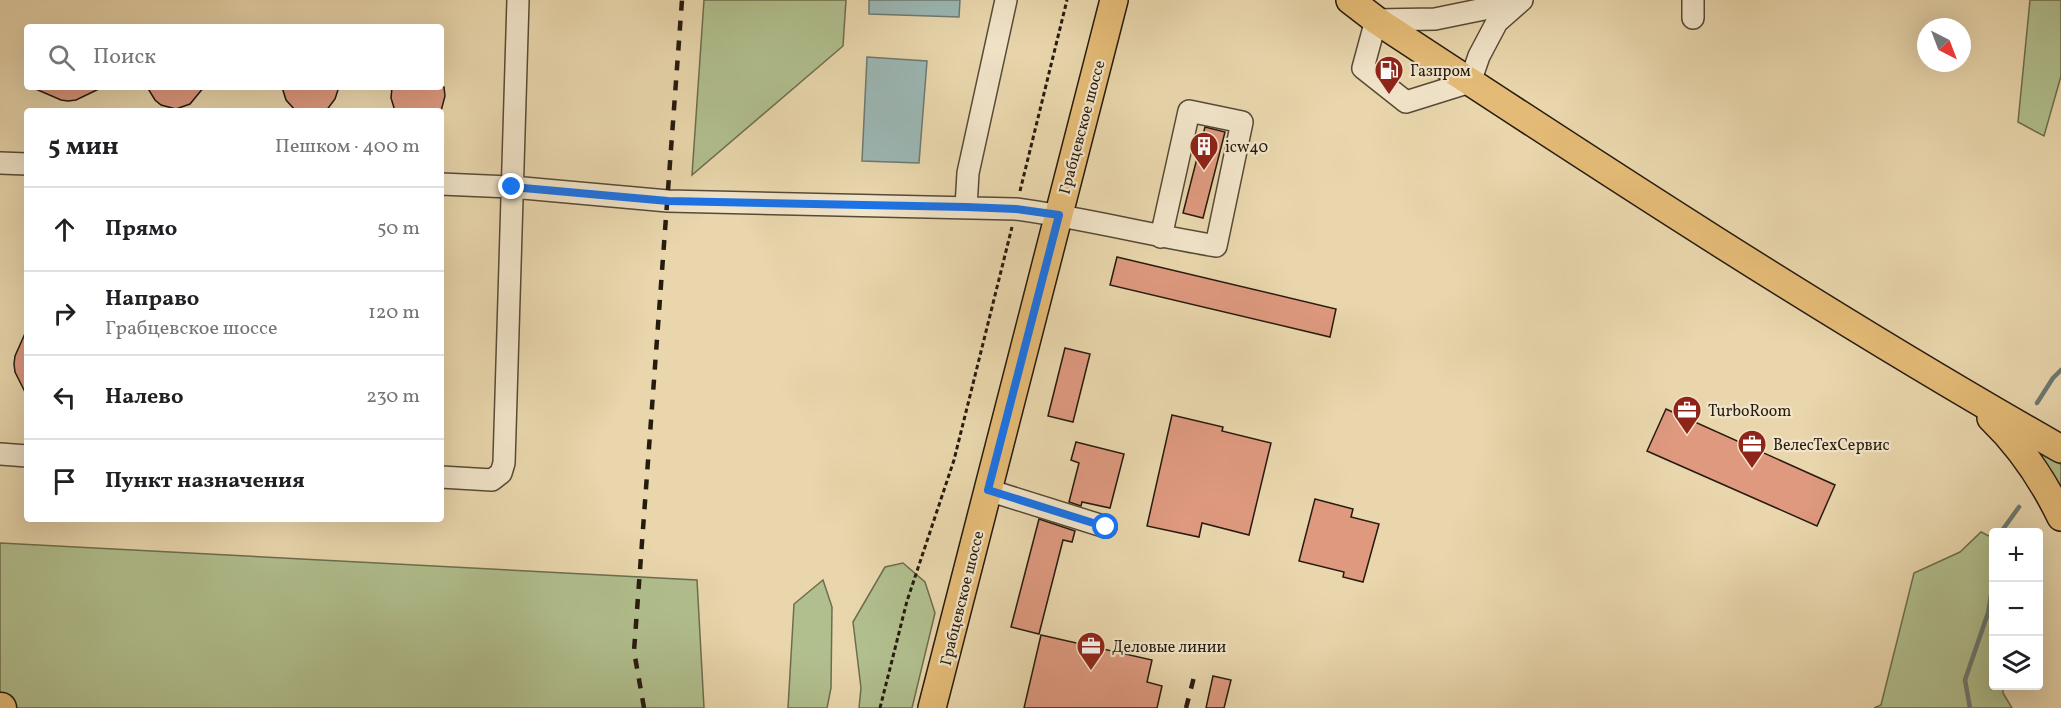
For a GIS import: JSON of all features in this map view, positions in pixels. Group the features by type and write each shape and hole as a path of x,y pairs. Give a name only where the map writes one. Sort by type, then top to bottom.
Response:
{"main road":[{"name":"Грабцевское шоссе","path":"932,708 1114,0"},
{"path":"1350,0 1376,20 1637,190 1966,395 2061,449"},
{"path":"1966,395 2011,438 2037,474 2061,517"}],"street":[{"path":"444,477 492,480 501,473 504,463 518,0"},
{"path":"966,207 968,173 1006,0"},
{"path":"1510,0 1484,9 1435,19 1376,20 1364,68 1406,102 1470,82 1479,56 1497,22 1522,0"},
{"path":"444,184 512,187 668,201 1016,209 1059,215 1161,237 1216,246 1242,122 1189,111 1161,237"},
{"path":"0,163 24,164"},
{"path":"0,454 24,456"},
{"path":"988,490 1106,527"}],"path":[{"path":"880,708 907,601 954,460 1067,0"}],"green space":[{"path":"704,0 846,0 843,46 692,175"},
{"path":"2030,0 2061,0 2061,76 2044,136 2018,122"},
{"path":"2038,447 2061,465 2061,495 2035,451"},
{"path":"1981,532 1989,536 1989,690 2003,690 2012,708 1874,708 1881,705 1914,573 1960,552"},
{"path":"0,543 697,580 704,708 0,708"},
{"path":"903,563 925,582 935,613 912,708 859,708 861,688 853,622 885,567"},
{"path":"823,580 832,607 831,688 827,708 788,708 794,604"}],"water":[{"path":"869,0 960,0 959,17 869,14"},
{"path":"867,57 927,61 919,163 862,161"}],"building":[{"path":"444,87 445,96 442,108 394,108 392,90 444,90"},
{"path":"38,90 97,90 76,100 61,100"},
{"path":"149,90 202,90 190,104 179,108 161,105"},
{"path":"283,90 338,90 328,108 293,108 286,100"},
{"name":"icw40","path":"1205,127 1225,132 1203,218 1183,213"},
{"path":"1117,257 1336,309 1330,337 1110,285"},
{"path":"24,336 24,390 15,372 15,356"},
{"path":"1065,348 1090,354 1073,422 1048,416"},
{"path":"1666,409 1835,485 1817,526 1647,451"},
{"path":"1172,415 1223,427 1222,431 1271,443 1249,535 1202,523 1199,537 1147,526"},
{"path":"1076,442 1124,454 1110,508 1082,502 1081,506 1069,502 1079,463 1071,460"},
{"path":"1315,499 1353,509 1351,517 1379,524 1363,582 1343,577 1344,572 1299,561"},
{"path":"1039,519 1075,531 1072,542 1063,540 1039,634 1011,627"},
{"name":"Деловые линии","path":"1041,635 1152,660 1147,682 1162,686 1157,708 1024,708"},
{"path":"1213,676 1231,680 1224,708 1206,708"}],"waterway":[{"path":"2037,403 2061,370"},
{"path":"2004,528 2019,507"},
{"path":"1970,708 1965,680 1988,613 1993,582"}],"railway":[{"path":"644,708 634,651 682,0"},
{"path":"1186,708 1194,677"}],"place":[{"name":"Газпром","path":"1389,96"},
{"name":"icw40","path":"1204,172"},
{"name":"TurboRoom","path":"1687,436"},
{"name":"ВелесТехСервис","path":"1752,470"},
{"name":"Деловые линии","path":"1091,672"}],"route":[{"path":"512,187 668,201 966,207 1016,209 1059,215 988,490 1106,527"}]}
